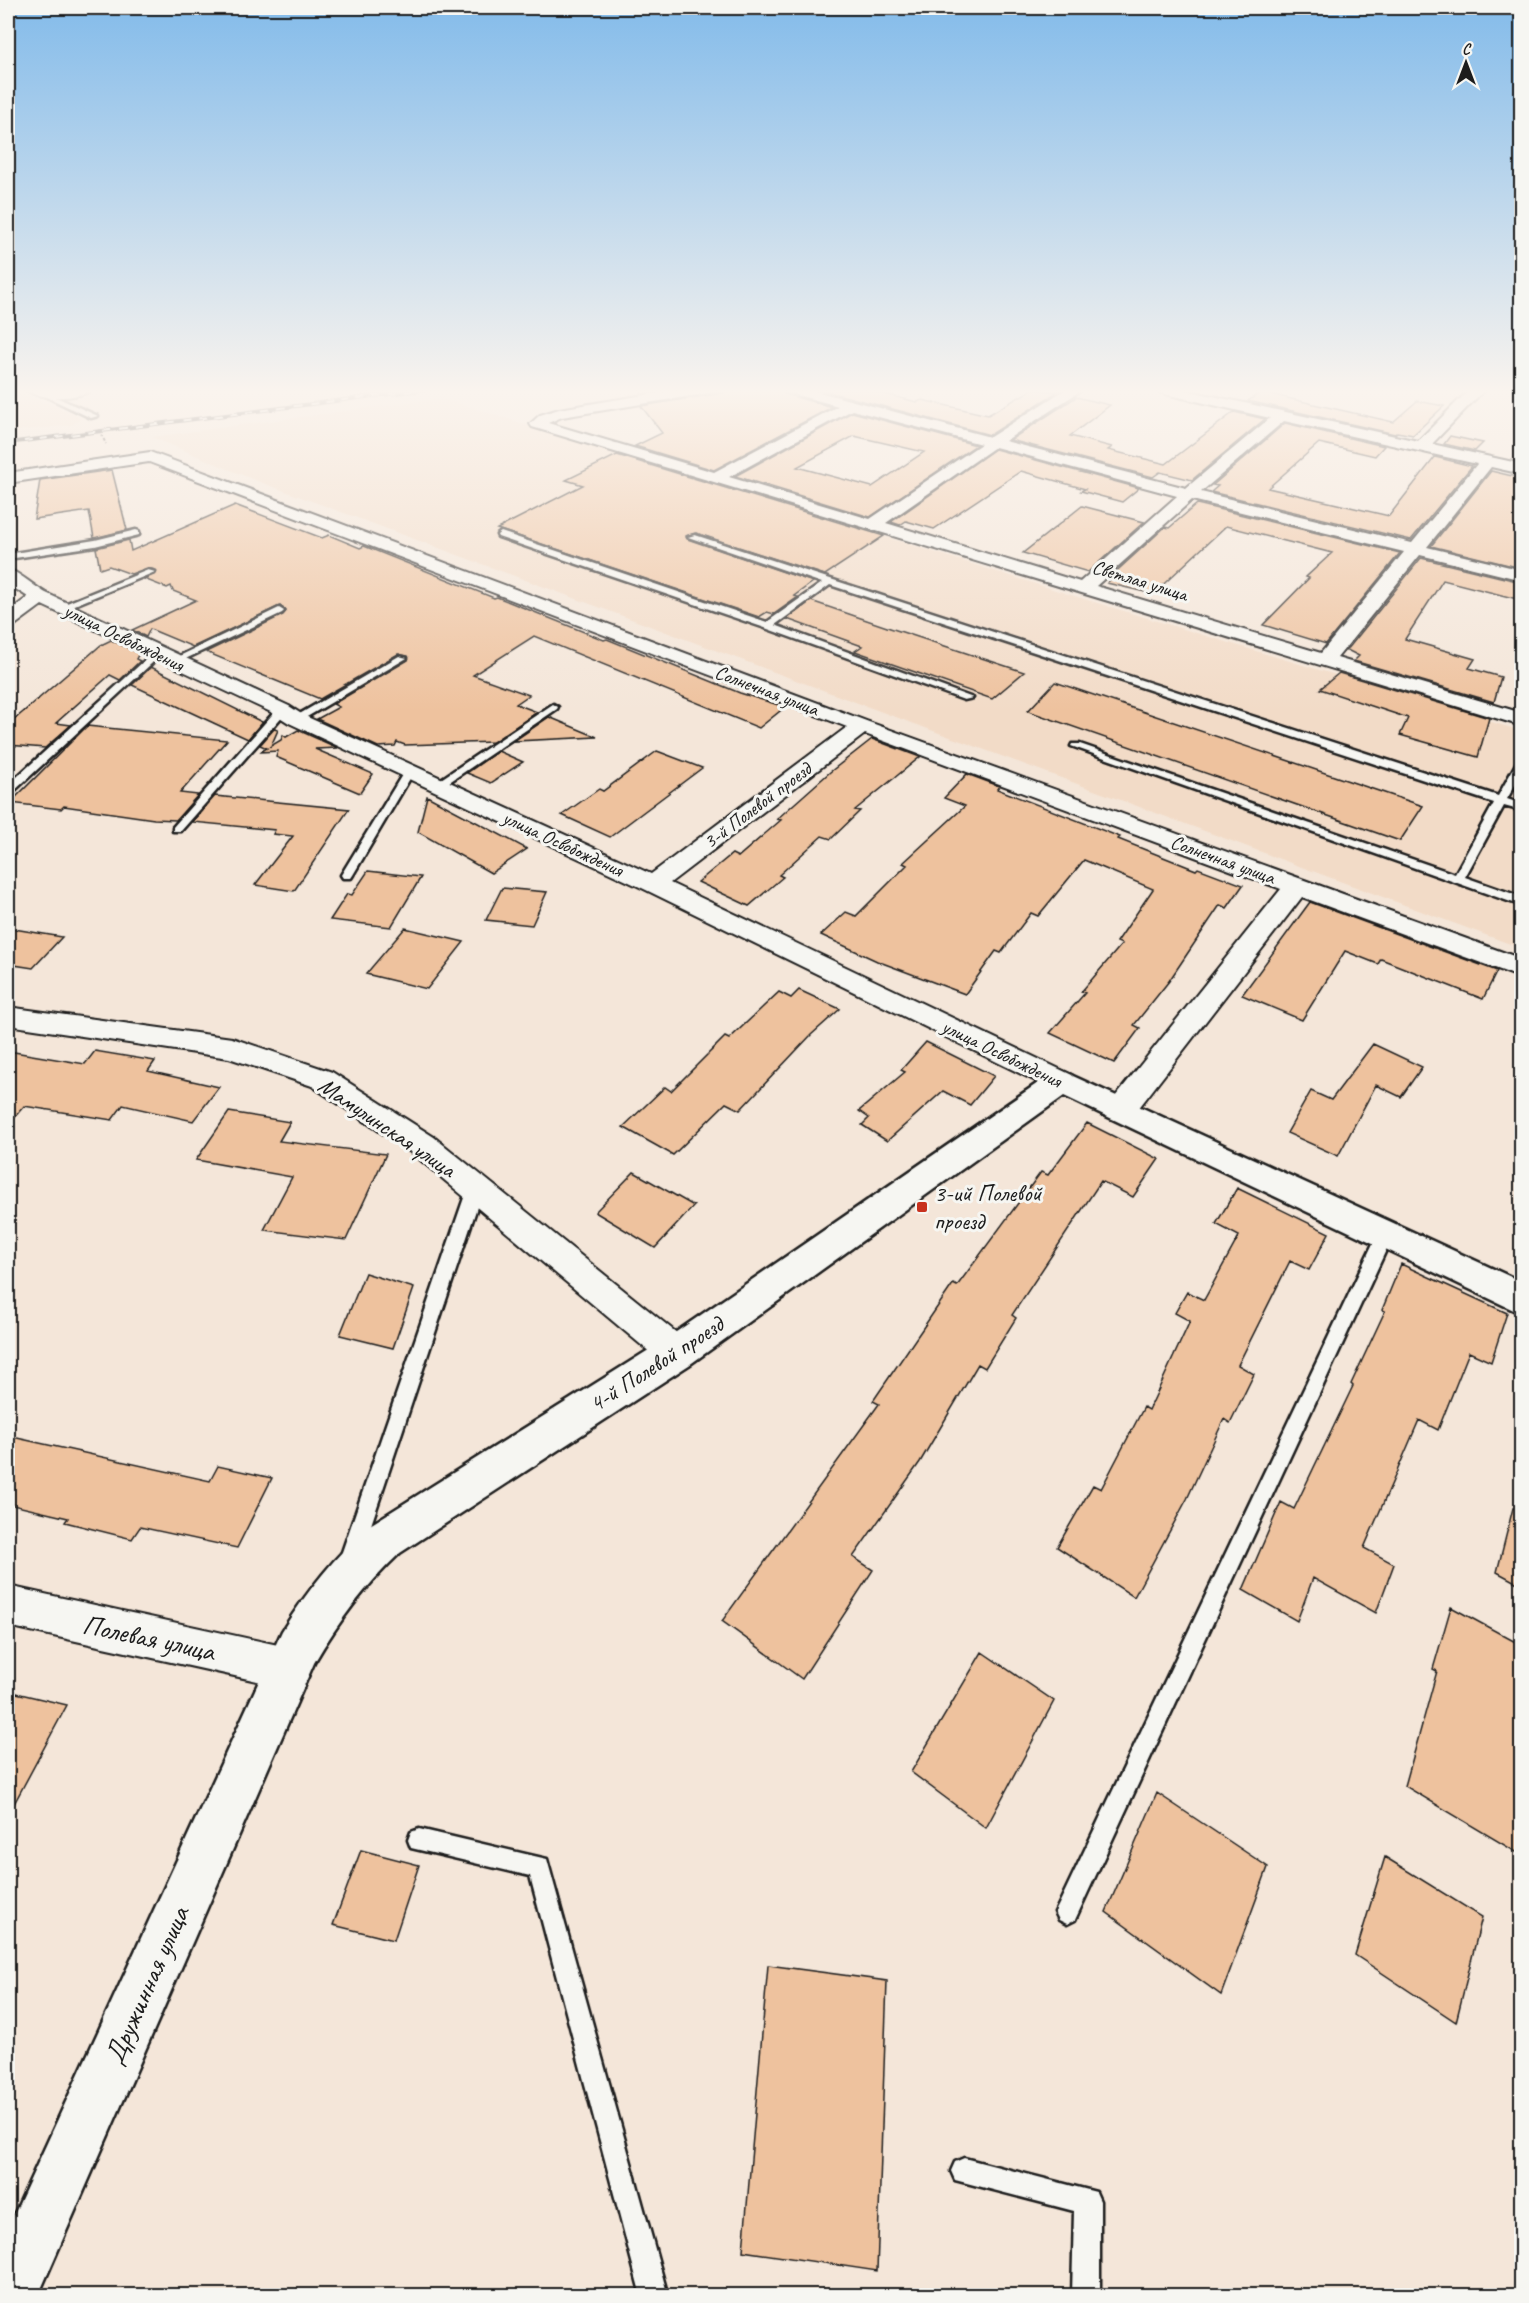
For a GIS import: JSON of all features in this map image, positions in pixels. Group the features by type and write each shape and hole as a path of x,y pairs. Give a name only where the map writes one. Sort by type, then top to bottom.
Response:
{"street":[{"name":"Солнечная улица","path":"254,496 862,726 1521,969"},
{"name":"Светлая улица","path":"779,496 1086,587 1521,720"},
{"path":"874,524 914,496"},
{"path":"1086,587 1186,496"},
{"path":"1199,496 1521,576"},
{"path":"1325,661 1458,496"},
{"name":"улица Освобождения","path":"8,574 18,584 40,597 653,884 1062,1082 1521,1299"},
{"path":"8,621 40,597"},
{"name":"3-й Полевой проезд","path":"653,884 862,726"},
{"path":"1121,1110 1297,886"},
{"name":"Мамулинская улица","path":"8,1016 232,1048 322,1079 423,1145 676,1353"},
{"name":"4-й Полевой проезд","path":"286,1676 298,1647 314,1619 342,1582 385,1539 676,1353 1062,1082"},
{"name":"Полевая улица","path":"8,1606 278,1665 286,1676"},
{"name":"Дружинная улица","path":"12,2270 286,1676"}],"lane":[{"path":"8,557 95,543 136,533"},
{"path":"501,535 768,626 968,698"},
{"path":"692,537 1521,808"},
{"path":"62,607 151,572"},
{"path":"768,626 829,582"},
{"path":"8,791 166,657 279,611"},
{"path":"177,829 289,714 402,658"},
{"path":"438,785 553,707"},
{"path":"1076,746 1521,902"},
{"path":"1458,879 1521,762"},
{"path":"347,875 410,770"},
{"path":"342,1582 475,1189"},
{"path":"1067,1912 1385,1235"},
{"path":"419,1840 539,1867 655,2295"},
{"path":"964,2171 1087,2201 1086,2295"}],"shaded area":[{"path":"299,496 756,496 1084,599 1521,731 1521,948"}],"building":[{"path":"37,496 119,496 127,530 94,538 89,511 34,519"},
{"path":"561,496 754,496 884,536 825,575 696,533 686,536 687,539 813,582 794,596 798,597 774,614 767,612 759,617 497,529"},
{"path":"802,496 900,496 870,517"},
{"path":"927,496 983,496 934,529 906,521 900,525 891,522"},
{"path":"1101,496 1129,496 1122,502"},
{"path":"1230,496 1305,496 1389,516 1404,496 1447,496 1411,540"},
{"path":"1471,496 1521,496 1521,568 1431,546"},
{"path":"1197,504 1400,553 1326,644 1263,625 1309,578 1306,577 1332,553 1226,526 1153,594 1107,583 1112,578 1109,578 1165,527 1169,528"},
{"path":"235,505 322,538 329,535 360,548 364,546 494,598 497,597 604,640 607,639 740,693 785,707 759,728 534,636 473,675 529,695 516,704 537,712 493,742 405,745 397,742 395,746 378,747 317,719 339,707 333,704 408,660 408,656 398,654 320,699 206,652 283,615 286,611 280,606 193,647 150,629 146,637 132,630 196,600 173,591 171,586 167,588 144,579 156,574 156,570 147,568 131,574 109,566 100,569 96,548 129,540 131,551"},
{"path":"1082,506 1144,522 1088,572 1023,553"},
{"path":"1421,558 1521,582 1521,600 1443,580 1405,639 1475,659 1469,668 1501,677 1494,702 1354,661 1359,656 1347,650"},
{"path":"811,601 1024,672 992,699 855,651 862,646 787,619"},
{"path":"111,640 139,653 136,659 140,661 120,680 110,675 56,723 71,725 45,748 8,745 8,725 101,645"},
{"path":"151,667 262,722 248,739 132,685"},
{"path":"1339,673 1489,718 1478,757 1400,735 1408,718 1320,689"},
{"path":"1055,682 1423,806 1400,841 1028,711"},
{"path":"549,717 597,737 514,741"},
{"path":"87,726 227,740 180,793 198,795 176,820 64,806 61,809 10,803"},
{"path":"274,729 278,730 271,746 281,740 283,735 286,737 298,730 338,748 315,749 373,774 360,793 276,757 278,751 260,752 267,748 260,745"},
{"path":"872,739 920,757 855,810 860,811 831,839 822,836 779,875 783,877 749,906 698,882 732,854 738,857 781,820 777,819 830,772"},
{"path":"498,751 523,762 491,783 467,773"},
{"path":"657,751 702,768 610,837 562,815 599,789 603,791"},
{"path":"967,774 999,786 997,789 1120,837 1118,839 1196,870 1198,868 1243,885 1227,908 1220,905 1169,981 1134,1025 1140,1028 1114,1063 1050,1033 1085,993 1081,992 1122,944 1117,942 1153,889 1084,860 1038,916 1031,913 1001,953 996,951 965,994 877,961 821,935 846,912 856,916 907,865 903,863 965,806 944,798"},
{"path":"215,796 349,809 294,891 255,885 293,836 273,834 275,830 192,822"},
{"path":"427,796 527,849 491,873 418,832"},
{"path":"368,871 421,877 391,927 330,920 347,894 352,895"},
{"path":"502,888 547,892 532,925 486,920"},
{"path":"1310,902 1497,971 1483,999 1381,959 1378,964 1345,951 1302,1020 1242,995"},
{"path":"8,928 62,937 33,968 8,964"},
{"path":"405,928 464,942 427,989 366,974"},
{"path":"799,990 840,1009 811,1035 740,1110 726,1103 673,1155 623,1127 665,1087 671,1091 725,1037 729,1039 779,992 791,998"},
{"path":"926,1042 994,1076 970,1105 943,1091 887,1141 862,1125 869,1118 859,1111 905,1072 901,1070"},
{"path":"1373,1044 1422,1067 1401,1097 1376,1085 1338,1156 1287,1133 1311,1091 1331,1100"},
{"path":"8,1051 85,1064 95,1051 155,1061 148,1071 219,1087 193,1121 123,1105 112,1120 24,1106 8,1125"},
{"path":"229,1112 290,1122 279,1141 386,1154 346,1240 264,1230 292,1177 196,1160"},
{"path":"1087,1123 1159,1159 1133,1197 1101,1181 1012,1315 1016,1318 985,1368 978,1364 920,1462 853,1557 873,1570 802,1679 722,1621 879,1404 873,1401 953,1284 957,1286 1041,1172 1048,1175"},
{"path":"634,1172 694,1206 655,1248 595,1212"},
{"path":"1237,1188 1329,1233 1309,1270 1290,1261 1238,1365 1254,1374 1230,1423 1224,1419 1187,1499 1134,1597 1057,1547 1093,1485 1101,1489 1144,1407 1149,1410 1190,1321 1175,1313 1187,1292 1204,1300 1239,1236 1216,1224"},
{"path":"1401,1264 1507,1313 1491,1362 1469,1352 1438,1430 1419,1420 1364,1548 1394,1564 1376,1613 1313,1578 1297,1621 1243,1590 1281,1502 1294,1509 1353,1386 1351,1384 1385,1311 1382,1310"},
{"path":"365,1273 414,1288 393,1348 340,1335"},
{"path":"8,1436 210,1481 218,1466 272,1478 237,1548 140,1527 132,1539 65,1522 68,1518 8,1504"},
{"path":"1513,1508 1521,1509 1521,1585 1497,1572"},
{"path":"1451,1607 1521,1645 1521,1855 1405,1786 1437,1671 1433,1669"},
{"path":"982,1652 1054,1701 986,1828 911,1772"},
{"path":"8,1691 67,1705 8,1815"},
{"path":"1157,1793 1268,1867 1221,1995 1106,1912"},
{"path":"361,1850 419,1865 394,1940 333,1925"},
{"path":"1385,1857 1482,1917 1456,2022 1355,1955"},
{"path":"768,1965 887,1981 877,2271 743,2251"}],"place":[{"name":"3-ий Полевой проезд","path":"922,1207"}]}
